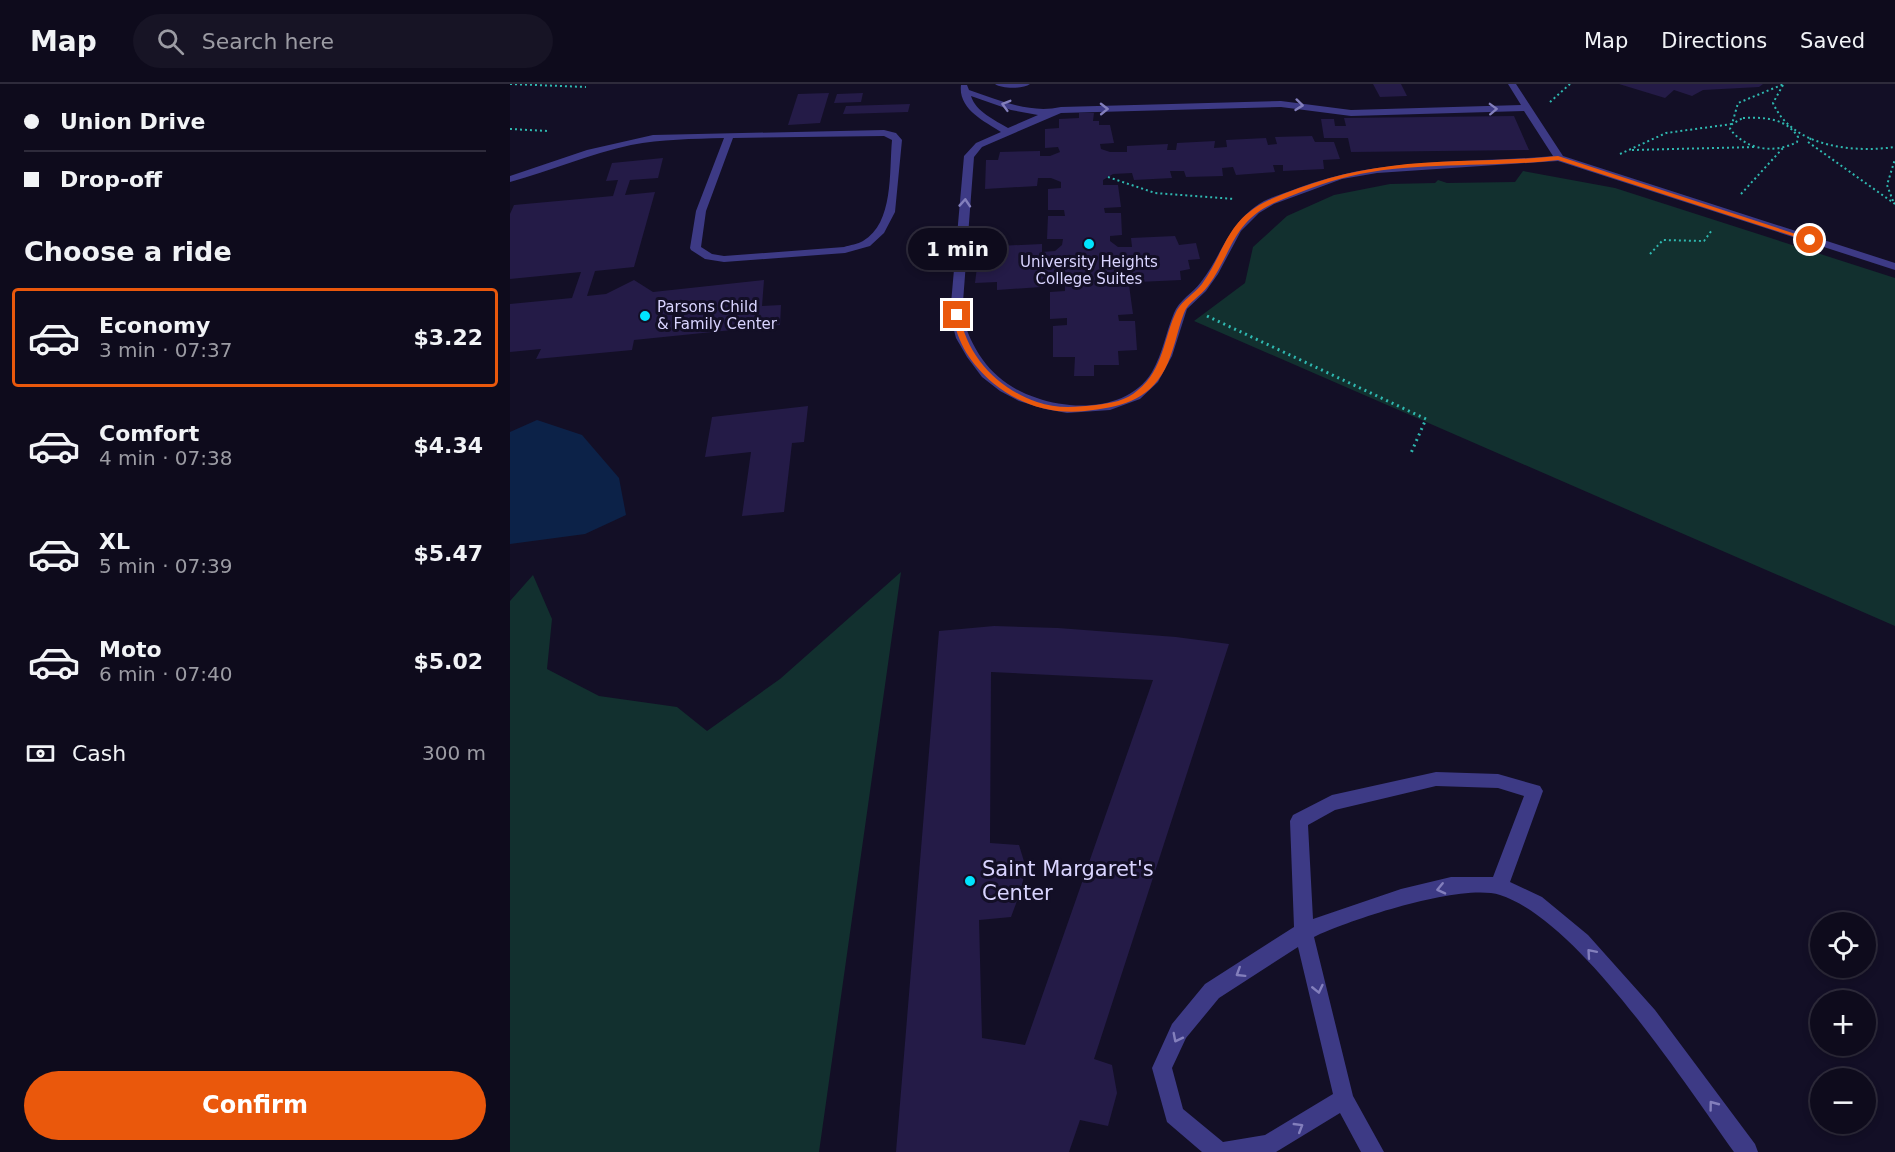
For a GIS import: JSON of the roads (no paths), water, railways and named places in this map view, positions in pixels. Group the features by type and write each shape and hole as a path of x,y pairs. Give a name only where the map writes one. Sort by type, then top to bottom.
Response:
{"lane":[{"path":"999,84 1026,84"},
{"path":"1512,84 1558,158"},
{"path":"1008,132 981,115 969,104 965,88 1014,108 1047,114"},
{"path":"1527,108 1351,113 1281,104 1061,110 1047,114 979,145 969,156 957,315 958,327 966,347 977,364 998,383 1036,405 1071,410 1115,405 1131,399 1142,391 1161,369 1181,309 1205,285 1239,224 1265,206 1349,174 1393,167 1524,162 1558,158 1895,267"},
{"path":"510,179 612,146 642,139 729,136 893,135 897,140 890,212 880,231 866,244 845,250 724,259 709,257 695,248 702,211 729,136"},
{"path":"1372,1152 1344,1099 1305,932 1299,821 1332,803 1436,779 1498,781 1534,791 1499,886"},
{"path":"1219,1152 1174,1115 1162,1068 1179,1031 1212,991 1305,932 1328,921 1401,898 1451,886 1499,886 1536,903 1581,941 1648,1017 1747,1152"},
{"path":"1225,1152 1269,1145 1344,1099"}],"water":[{"path":"537,420 582,435 619,478 626,515 585,534 510,544 510,432"}],"place":[{"name":"University Heights College Suites","path":"1089,244"},
{"name":"Parsons Child & Family Center","path":"645,316"},
{"name":"Saint Margaret's Center","path":"970,881"}]}
